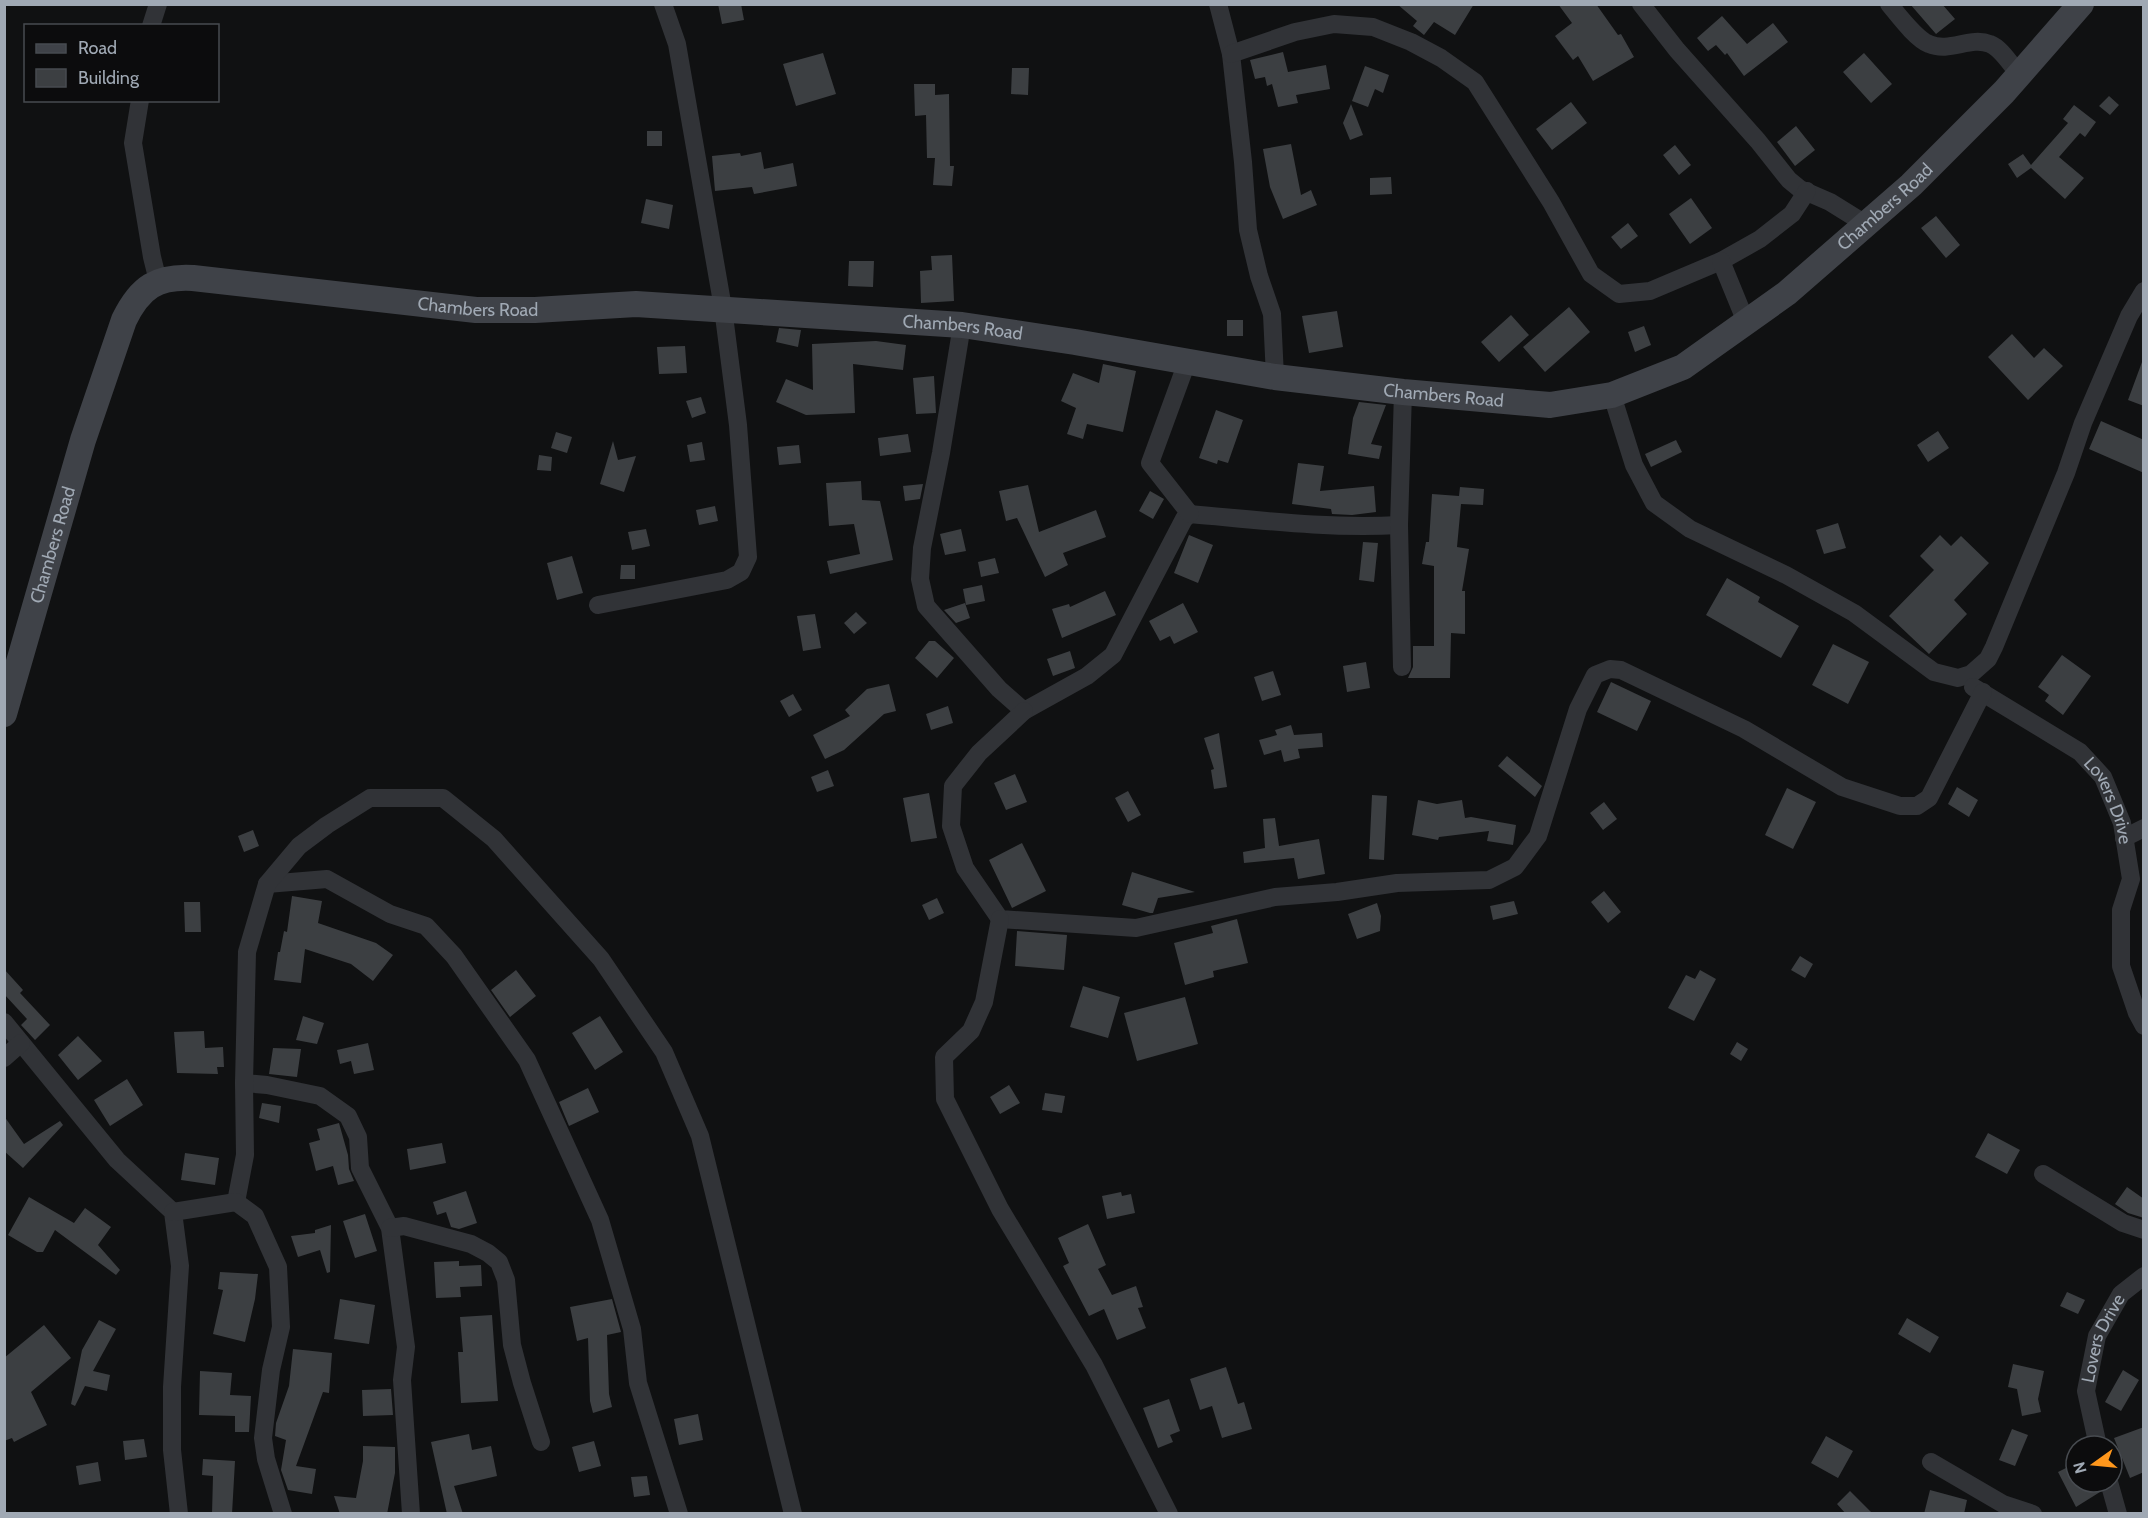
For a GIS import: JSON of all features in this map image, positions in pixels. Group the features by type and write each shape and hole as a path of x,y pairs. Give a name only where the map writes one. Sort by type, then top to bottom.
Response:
{"street":[{"path":"152,24 158,4"},
{"path":"598,605 727,580 741,572 746,565 749,549 738,425 723,308 677,44 663,4"},
{"path":"1218,4 1231,54 1248,230 1259,276 1272,314 1275,376"},
{"path":"1641,4 1677,50 1790,180 1867,225"},
{"path":"1889,4 1914,32 1929,44 1944,47 1976,41 1991,44 2019,74"},
{"name":"Chambers Road","path":"4,714 83,440 124,320 132,304 143,290 158,281 176,277 193,278 476,310 535,310 636,304 962,325 1275,376 1403,392 1550,405 1612,395 1683,367 1787,293 1911,185 2019,74 2081,4"},
{"path":"1231,54 1295,32 1334,24 1373,27 1411,42 1441,58 1475,82 1551,202 1591,274 1619,294 1650,291 1721,261 1760,239 1792,214 1807,191"},
{"path":"140,102 133,143 158,281"},
{"path":"1721,261 1746,322"},
{"path":"1958,678 1971,674 1979,668 1994,647 2066,473 2083,423 2129,316 2144,291"},
{"path":"962,325 941,453 922,548 920,579 926,606 999,689 1024,711"},
{"path":"1187,362 1150,463 1190,514"},
{"path":"1402,667 1399,525 1403,392"},
{"name":"Lovers Drive","path":"1612,395 1634,465 1654,503 1690,529 1786,575 1854,613 1934,672 1958,678 2080,752 2103,777 2122,823 2131,879 2121,910 2121,966 2137,1013 2144,1026"},
{"path":"1169,1514 1094,1365 1000,1209 945,1099 944,1057 970,1031 984,1002 1000,919 965,868 951,826 952,786 979,753 1024,711 1087,676 1113,655 1184,519 1190,514 1356,527 1399,525"},
{"path":"1000,919 1136,928 1275,897 1337,892 1397,883 1489,880 1515,867 1538,836 1578,709 1595,675 1610,669 1621,670 1744,729 1842,787 1900,806 1917,806 1929,798 1983,692"},
{"path":"236,1202 245,1155 247,952 267,884 299,846 370,798 443,798 494,839 602,959 664,1052 700,1136 793,1514"},
{"path":"2124,838 2144,828"},
{"path":"267,884 327,879 390,914 426,926 454,956 527,1060 600,1220 632,1329 638,1383 679,1514"},
{"path":"4,1022 117,1160 172,1212 180,1266 172,1387 172,1450 179,1514"},
{"path":"4,1058 21,1043"},
{"path":"244,1083 267,1085 320,1096 348,1116 358,1137 360,1168 390,1228 406,1347 402,1380 411,1514"},
{"path":"2043,1174 2123,1224 2144,1230"},
{"path":"172,1212 236,1202 255,1216 278,1268 281,1327 271,1370 262,1438 283,1514"},
{"path":"390,1228 404,1226 471,1244 499,1262 506,1280 512,1345 541,1442"},
{"name":"Lovers Drive","path":"2095,1434 2085,1391 2097,1336 2121,1294 2144,1276"},
{"path":"1931,1462 2003,1504 2032,1514"},
{"path":"2112,1494 2118,1514"}],"building":[{"path":"718,4 741,4 744,20 722,24"},
{"path":"1397,4 1474,4 1455,35 1434,22 1424,35 1413,26 1417,21"},
{"path":"1558,4 1596,4 1618,35 1621,34 1634,57 1593,81 1578,56 1573,60 1555,36 1572,23"},
{"path":"1910,4 1942,4 1955,19 1936,34"},
{"path":"1722,16 1747,44 1773,23 1788,42 1744,76 1727,53 1725,55 1716,45 1708,51 1697,38"},
{"path":"1283,52 1288,72 1326,65 1330,89 1296,95 1298,103 1278,107 1272,84 1267,86 1265,77 1255,79 1250,60"},
{"path":"823,53 836,94 796,106 783,64"},
{"path":"1864,53 1892,84 1871,103 1843,72"},
{"path":"1365,66 1389,75 1383,93 1375,89 1368,107 1352,101"},
{"path":"1012,68 1029,68 1028,95 1011,94"},
{"path":"914,84 935,84 935,95 949,94 950,166 954,166 952,186 933,185 935,158 927,158 926,115 915,116"},
{"path":"2109,96 2119,105 2110,115 2099,106"},
{"path":"1571,102 1587,123 1552,150 1536,129"},
{"path":"1351,104 1363,135 1350,140 1343,123"},
{"path":"2074,105 2096,122 2085,137 2080,133 2059,157 2084,178 2065,199 2031,168 2017,178 2008,164 2023,154 2031,165 2068,123 2063,119"},
{"path":"1796,126 1815,150 1795,166 1777,142"},
{"path":"647,131 662,131 662,146 647,146"},
{"path":"1291,144 1301,195 1311,190 1317,205 1283,219 1270,187 1263,149"},
{"path":"1675,145 1691,165 1679,175 1663,155"},
{"path":"761,152 764,169 793,163 797,186 754,194 752,187 715,191 712,156 740,153 741,156"},
{"path":"1391,177 1392,194 1370,195 1370,178"},
{"path":"1691,198 1712,228 1690,244 1669,214"},
{"path":"646,199 673,205 669,229 641,223"},
{"path":"1936,216 1960,245 1946,258 1921,228"},
{"path":"1628,223 1638,236 1621,249 1611,237"},
{"path":"952,255 954,301 921,303 920,271 932,270 931,256"},
{"path":"849,261 874,261 873,287 848,286"},
{"path":"1569,307 1590,332 1545,372 1523,347"},
{"path":"1337,311 1343,347 1309,353 1302,316"},
{"path":"1511,315 1529,335 1499,362 1481,342"},
{"path":"1227,320 1243,320 1243,336 1227,336"},
{"path":"1644,326 1651,345 1635,352 1628,332"},
{"path":"779,328 801,330 798,347 776,342"},
{"path":"2012,334 2034,358 2044,348 2063,366 2028,400 1988,357"},
{"path":"876,341 906,345 903,370 853,364 855,413 806,415 776,402 786,379 813,390 812,344"},
{"path":"685,346 687,373 659,374 657,347"},
{"path":"2142,362 2144,363 2144,406 2128,400"},
{"path":"1103,364 1136,371 1123,432 1087,424 1083,439 1067,434 1076,408 1061,401 1073,373 1099,383"},
{"path":"934,376 936,413 916,414 913,378"},
{"path":"701,397 706,413 692,418 686,401"},
{"path":"1359,402 1386,405 1371,444 1382,446 1379,459 1348,454 1353,418"},
{"path":"1216,410 1243,420 1228,463 1218,460 1217,464 1199,458"},
{"path":"2101,421 2144,440 2144,473 2089,449"},
{"path":"1938,431 1949,448 1928,462 1917,445"},
{"path":"556,432 572,437 567,453 551,448"},
{"path":"908,434 911,452 880,456 878,438"},
{"path":"1676,440 1682,452 1651,467 1645,454"},
{"path":"613,441 618,460 636,456 624,492 600,484"},
{"path":"702,442 705,460 690,462 687,445"},
{"path":"799,445 801,463 779,465 777,447"},
{"path":"539,455 552,457 551,471 537,470"},
{"path":"1298,463 1324,466 1320,491 1374,486 1376,512 1352,515 1332,514 1331,509 1292,504"},
{"path":"861,481 862,500 880,501 893,560 830,574 827,561 860,554 854,524 829,526 826,483"},
{"path":"923,484 920,499 905,501 903,486"},
{"path":"1028,485 1039,532 1096,510 1106,537 1063,553 1068,565 1045,577 1017,518 1006,521 999,491"},
{"path":"1460,487 1484,489 1483,505 1461,504 1457,547 1469,549 1462,591 1465,591 1465,634 1451,633 1450,678 1408,678 1413,667 1413,646 1434,646 1434,566 1422,564 1426,542 1429,542 1432,494 1459,496"},
{"path":"1150,491 1164,499 1153,519 1139,511"},
{"path":"715,506 718,521 699,525 696,510"},
{"path":"1838,523 1846,548 1824,554 1816,530"},
{"path":"646,529 650,546 632,550 628,532"},
{"path":"961,529 966,551 945,555 940,534"},
{"path":"1189,535 1213,545 1198,583 1174,573"},
{"path":"1940,535 1951,546 1961,536 1989,563 1954,600 1967,614 1929,654 1889,616 1934,570 1920,556"},
{"path":"1363,542 1378,543 1374,582 1359,580"},
{"path":"572,556 583,593 557,600 547,563"},
{"path":"995,558 999,573 981,577 978,562"},
{"path":"621,565 635,565 635,579 620,579"},
{"path":"1727,578 1760,597 1758,602 1799,626 1781,658 1706,615"},
{"path":"982,585 985,601 966,605 963,589"},
{"path":"1105,591 1116,615 1062,638 1052,609 1069,604 1070,607"},
{"path":"965,603 970,618 956,623 944,610"},
{"path":"1183,603 1198,632 1174,644 1170,636 1160,641 1149,621"},
{"path":"856,612 867,623 854,634 844,623"},
{"path":"815,614 821,648 803,651 797,616"},
{"path":"929,641 935,641 954,658 937,678 915,658"},
{"path":"1833,644 1869,662 1848,704 1812,685"},
{"path":"1070,651 1075,668 1053,676 1047,659"},
{"path":"2062,655 2091,676 2063,715 2045,701 2049,695 2038,687"},
{"path":"1366,662 1370,688 1347,692 1343,666"},
{"path":"1273,671 1281,695 1262,701 1254,677"},
{"path":"1611,682 1651,701 1637,731 1597,712"},
{"path":"889,684 896,711 884,714 844,750 825,759 813,735 850,716 845,710 867,689"},
{"path":"793,694 802,710 789,717 780,701"},
{"path":"948,706 953,723 931,730 926,714"},
{"path":"1291,725 1294,735 1322,733 1323,747 1298,749 1300,758 1284,762 1281,750 1264,755 1259,740 1277,735 1275,730"},
{"path":"1219,733 1227,787 1214,789 1211,770 1214,769 1204,738"},
{"path":"1507,756 1542,786 1535,797 1498,766"},
{"path":"828,770 834,786 817,792 811,777"},
{"path":"1015,774 1027,802 1006,810 994,783"},
{"path":"1957,787 1978,800 1969,817 1948,804"},
{"path":"1787,788 1816,802 1793,849 1765,835"},
{"path":"1128,791 1141,815 1128,822 1115,798"},
{"path":"929,793 937,838 911,842 903,798"},
{"path":"1372,795 1387,796 1384,860 1369,859"},
{"path":"1418,800 1437,804 1462,800 1465,818 1471,817 1516,825 1513,845 1487,841 1489,831 1439,837 1438,840 1412,835"},
{"path":"1604,802 1617,819 1603,830 1590,813"},
{"path":"1275,818 1279,846 1319,839 1325,874 1298,879 1294,858 1244,863 1243,852 1265,848 1263,819"},
{"path":"253,830 259,846 244,852 238,836"},
{"path":"1022,843 1046,891 1012,908 989,860"},
{"path":"1132,872 1195,892 1158,898 1153,913 1122,905"},
{"path":"1604,891 1621,912 1608,923 1591,902"},
{"path":"292,896 322,901 318,923 376,943 393,955 373,981 351,964 305,949 301,983 274,980 278,952 280,952 284,931 287,932"},
{"path":"937,898 944,913 929,920 922,905"},
{"path":"1514,901 1518,914 1493,920 1490,906"},
{"path":"184,902 200,902 201,932 185,932"},
{"path":"1377,903 1381,916 1380,931 1357,939 1348,914"},
{"path":"1237,919 1248,963 1213,971 1214,977 1185,985 1174,943 1213,933 1211,926"},
{"path":"1017,931 1067,935 1064,970 1015,966"},
{"path":"1800,956 1813,964 1805,978 1791,970"},
{"path":"4,969 23,990 20,993 50,1025 35,1040 21,1025 27,1019 4,994"},
{"path":"516,970 536,996 510,1017 491,990"},
{"path":"1700,970 1716,979 1694,1021 1668,1008 1686,975 1695,979"},
{"path":"1083,986 1120,997 1108,1038 1070,1027"},
{"path":"1185,997 1198,1044 1137,1061 1124,1013"},
{"path":"303,1016 324,1023 317,1044 296,1040"},
{"path":"600,1016 623,1052 595,1070 572,1033"},
{"path":"204,1031 205,1048 223,1047 224,1067 217,1067 218,1074 177,1073 174,1032"},
{"path":"78,1036 102,1061 78,1080 58,1055"},
{"path":"1737,1042 1748,1049 1741,1061 1730,1054"},
{"path":"368,1043 374,1070 354,1074 351,1061 340,1064 337,1050"},
{"path":"273,1048 301,1049 297,1077 269,1074"},
{"path":"127,1079 143,1105 110,1126 94,1100"},
{"path":"1009,1085 1020,1103 1000,1114 990,1097"},
{"path":"588,1088 599,1112 569,1126 559,1102"},
{"path":"1045,1093 1065,1096 1062,1113 1042,1110"},
{"path":"262,1103 281,1106 279,1123 259,1118"},
{"path":"4,1116 24,1144 60,1121 63,1125 23,1168 4,1151"},
{"path":"339,1123 348,1155 349,1169 354,1181 338,1185 333,1166 316,1171 309,1143 320,1140 317,1129"},
{"path":"1988,1133 2020,1150 2007,1174 1975,1157"},
{"path":"442,1143 446,1163 410,1170 407,1149"},
{"path":"185,1153 219,1158 215,1185 181,1180"},
{"path":"2127,1187 2144,1199 2144,1218 2128,1213 2115,1204"},
{"path":"466,1191 477,1223 459,1229 451,1227 446,1212 437,1215 433,1202"},
{"path":"1121,1192 1122,1196 1131,1194 1135,1213 1107,1219 1102,1196"},
{"path":"29,1197 74,1223 85,1208 111,1227 98,1245 120,1270 116,1275 55,1230 43,1252 37,1252 8,1235"},
{"path":"365,1214 377,1251 355,1258 343,1221"},
{"path":"1088,1224 1106,1265 1098,1269 1112,1295 1136,1286 1143,1307 1138,1308 1146,1328 1117,1340 1104,1309 1089,1316 1063,1266 1069,1263 1058,1238"},
{"path":"331,1225 330,1272 327,1273 320,1250 298,1257 291,1236 315,1233 315,1230"},
{"path":"459,1261 459,1266 481,1265 482,1286 460,1287 461,1297 436,1298 434,1262"},
{"path":"220,1272 258,1274 245,1342 213,1334 223,1290 218,1289"},
{"path":"2067,1292 2085,1300 2078,1314 2060,1306"},
{"path":"340,1299 375,1305 369,1344 334,1339"},
{"path":"612,1299 621,1332 607,1335 609,1394 612,1407 593,1413 590,1401 588,1338 577,1341 570,1307"},
{"path":"492,1315 498,1401 461,1403 458,1352 463,1352 460,1317"},
{"path":"1907,1318 1939,1337 1930,1353 1898,1334"},
{"path":"99,1320 116,1329 93,1371 110,1375 107,1391 85,1386 75,1406 71,1404 82,1350"},
{"path":"44,1325 71,1358 31,1392 47,1425 14,1442 12,1438 4,1441 4,1358"},
{"path":"293,1349 332,1353 329,1393 323,1392 296,1466 316,1469 312,1494 288,1490 281,1470 286,1440 275,1436 276,1423 289,1386"},
{"path":"2013,1364 2044,1371 2038,1399 2041,1412 2022,1416 2017,1389 2008,1387"},
{"path":"1226,1367 1238,1404 1244,1402 1252,1429 1222,1438 1212,1406 1200,1410 1190,1379"},
{"path":"2123,1370 2139,1380 2121,1411 2105,1402"},
{"path":"200,1371 232,1373 230,1395 251,1396 249,1432 235,1432 235,1416 199,1415"},
{"path":"391,1389 393,1415 363,1416 362,1390"},
{"path":"1169,1399 1180,1431 1170,1435 1173,1442 1158,1448 1143,1408"},
{"path":"698,1414 703,1440 679,1445 674,1419"},
{"path":"2144,1427 2144,1472 2130,1478 2124,1463 2124,1434"},
{"path":"2012,1429 2028,1435 2015,1466 1999,1460"},
{"path":"469,1434 472,1450 491,1446 497,1476 454,1486 463,1514 447,1514 431,1442"},
{"path":"1826,1436 1853,1451 1838,1478 1811,1463"},
{"path":"144,1439 147,1457 125,1460 123,1441"},
{"path":"594,1441 601,1466 579,1472 572,1447"},
{"path":"363,1446 395,1447 395,1473 387,1514 340,1514 334,1496 356,1498 363,1461"},
{"path":"203,1459 235,1461 232,1514 212,1514 213,1476 202,1475"},
{"path":"98,1462 101,1481 79,1485 76,1466"},
{"path":"2064,1469 2064,1484 2058,1472"},
{"path":"647,1476 650,1495 634,1497 631,1477"},
{"path":"1930,1490 1967,1500 1964,1514 1924,1514"},
{"path":"1850,1491 1873,1514 1846,1514 1837,1504"},
{"path":"2069,1494 2097,1494 2076,1507"}]}
